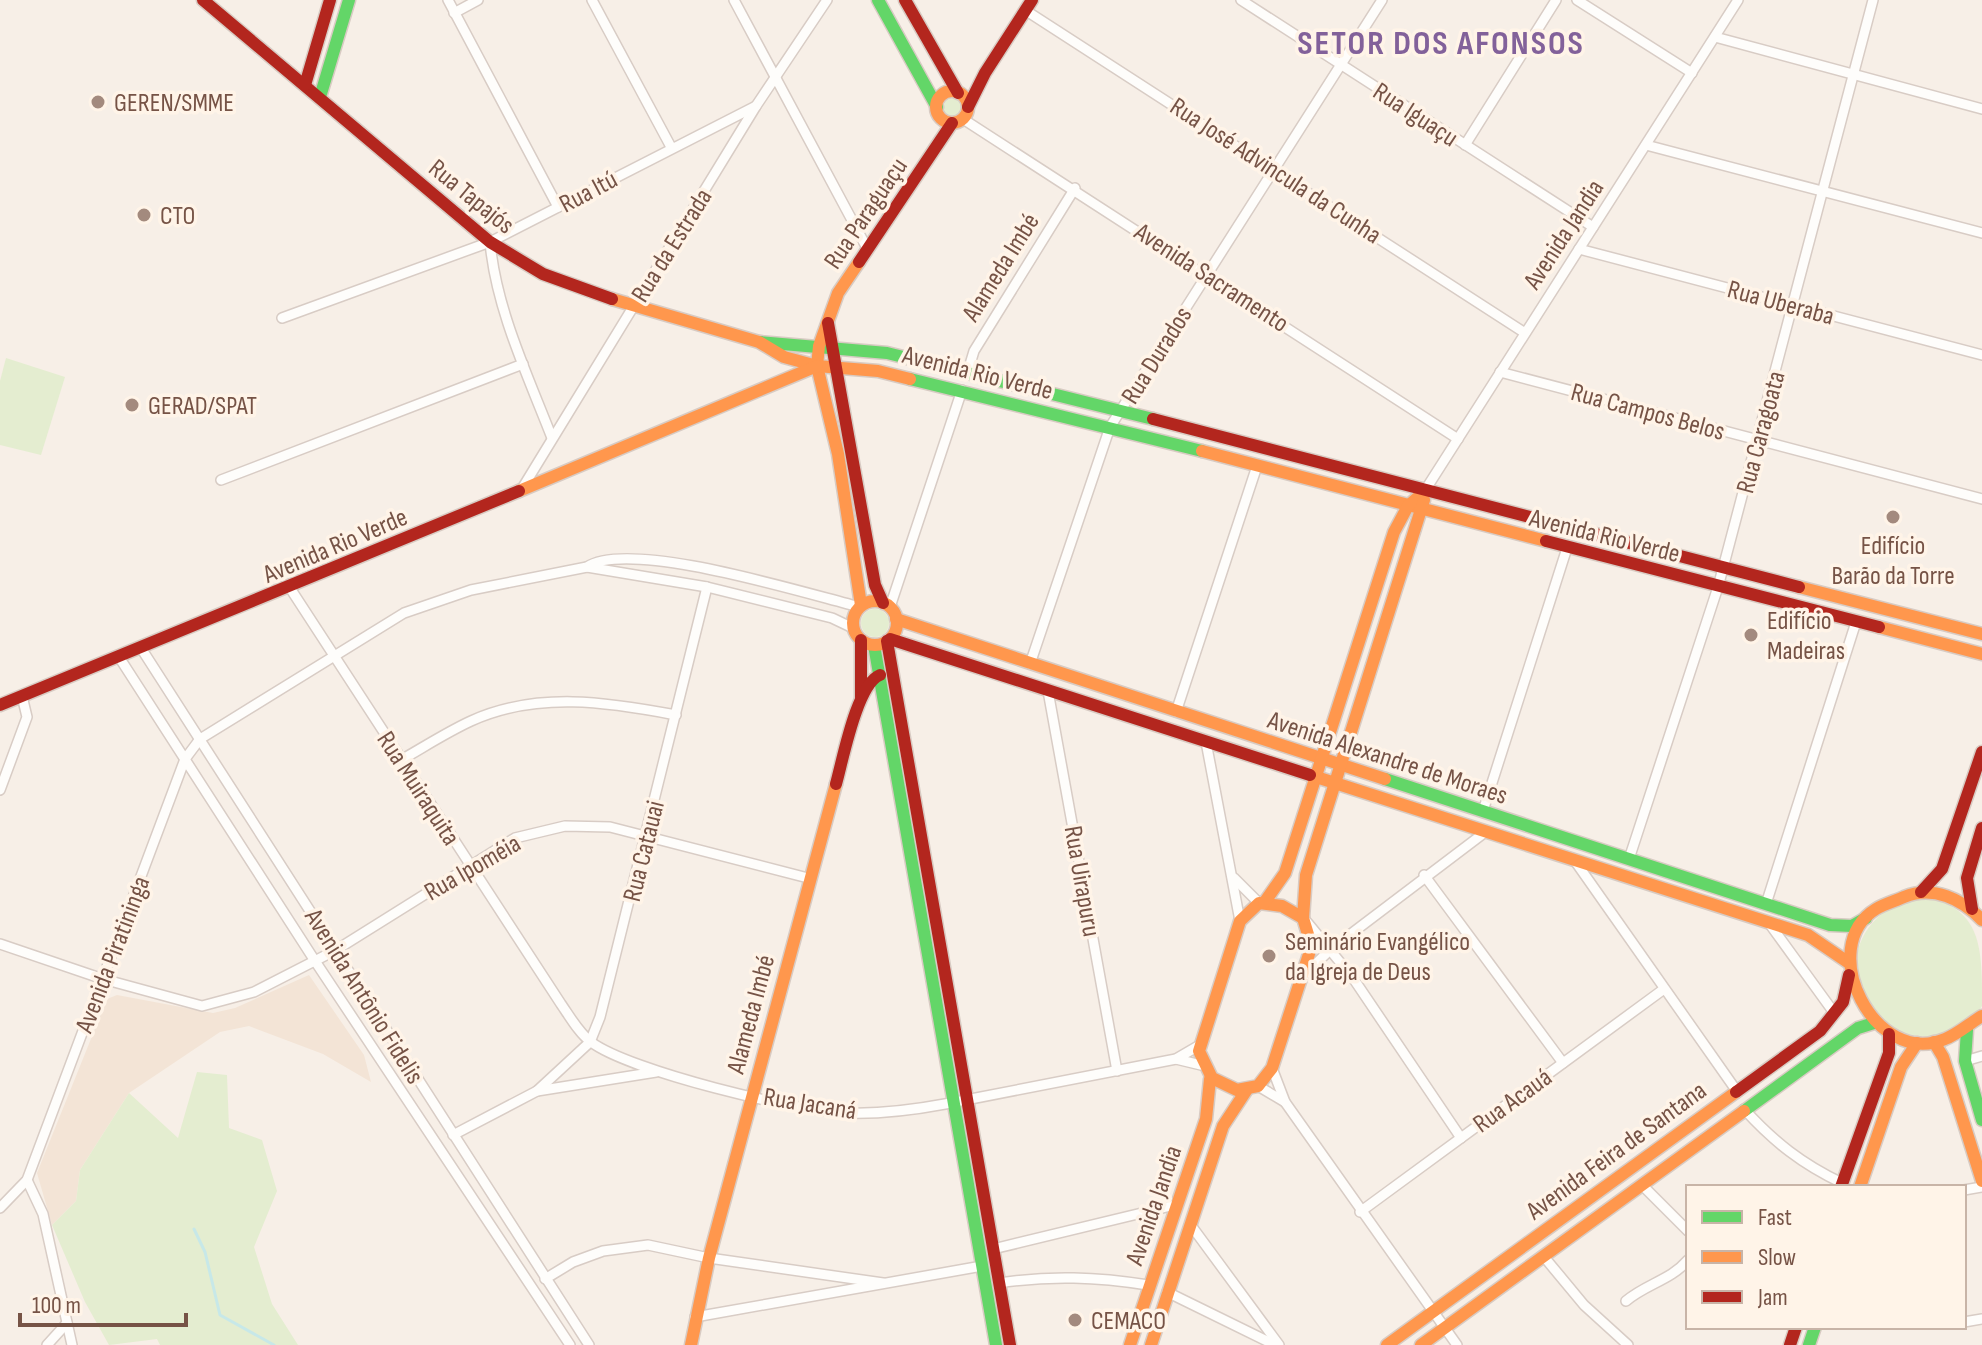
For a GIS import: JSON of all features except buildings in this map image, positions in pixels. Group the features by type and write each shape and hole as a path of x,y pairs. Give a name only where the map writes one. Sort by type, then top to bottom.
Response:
{"main road":[{"name":"Rua Tapajós","path":"203,0 490,242 543,274 633,306 759,342 819,346"},
{"path":"305,85 330,0"},
{"path":"320,97 349,0"},
{"path":"878,0 937,107 939,116 955,121 960,94 905,0"},
{"name":"Rua Paraguaçu","path":"861,606 838,454 817,366 819,346 838,293 955,121 1028,5"},
{"name":"Rua Paraguaçu","path":"937,107 944,94 960,94 985,73"},
{"path":"828,319 875,585 890,610 880,675 996,1345"},
{"name":"Rua Tapajós","path":"759,342 784,357 817,366"},
{"name":"Avenida Rio Verde","path":"819,346 887,353 968,371 1424,492 1982,634"},
{"name":"Avenida Rio Verde","path":"0,705 290,588 817,366 878,371 962,390 1982,654"},
{"name":"Avenida Jandia","path":"1240,921 1262,903 1285,873 1394,532 1408,506 1424,492"},
{"name":"Avenida Jandia","path":"1151,1345 1223,1126 1272,1068 1302,977 1310,941 1305,920 1306,875 1423,511 1424,492"},
{"path":"861,640 853,628 854,616 861,606 890,610"},
{"name":"Avenida Alexandre de Moraes","path":"890,610 1030,664 1830,925 1852,926 1866,918"},
{"name":"Avenida Alexandre de Moraes","path":"861,640 884,642 1048,691 1808,935 1834,950 1849,969"},
{"name":"Alameda Imbé","path":"861,640 861,697"},
{"path":"884,642 1010,1345"},
{"name":"Alameda Imbé","path":"691,1345 709,1258 808,878 861,697 872,678 880,675"},
{"path":"1921,892 1935,881 1942,869 1982,752"},
{"path":"1972,909 1967,878 1982,828"},
{"path":"1866,918 1891,900 1921,892 1939,893 1972,909 1982,920"},
{"path":"1262,903 1282,906 1305,920"},
{"name":"Avenida Feira de Santana","path":"1387,1345 1820,1031 1843,1002 1851,947 1866,918"},
{"path":"1240,921 1200,1045 1201,1065 1210,1079 1233,1090 1252,1089"},
{"path":"1849,969 1862,1009 1889,1034 1917,1043 1934,1042 1967,1030 1982,1016"},
{"name":"Avenida Feira de Santana","path":"1421,1345 1545,1258 1744,1109 1858,1028 1874,1023"},
{"path":"1967,1030 1965,1061 1982,1120"},
{"path":"1841,1185 1889,1053 1889,1034"},
{"path":"1934,1042 1943,1057 1982,1181"},
{"path":"1861,1185 1901,1067 1917,1043"},
{"name":"Avenida Jandia","path":"1130,1345 1206,1119 1210,1079"}],"street":[{"path":"448,0 558,207"},
{"path":"454,13 478,0"},
{"path":"592,0 671,147"},
{"path":"734,0 868,250"},
{"name":"Rua da Estrada","path":"520,492 756,106 827,0"},
{"name":"Rua Iguaçu","path":"1241,0 1593,227"},
{"name":"Rua Durados","path":"1110,427 1382,0"},
{"path":"1465,145 1556,0"},
{"path":"1577,0 1692,73"},
{"name":"Avenida Jandia","path":"1424,492 1738,0"},
{"name":"Rua Caragoata","path":"1629,859 1718,587 1873,0"},
{"name":"Rua José Advincula da Cunha","path":"1028,5 1525,333"},
{"path":"1715,37 1982,109"},
{"name":"Rua Itú","path":"282,318 490,242 756,106"},
{"name":"Avenida Sacramento","path":"955,121 1075,188 1458,439"},
{"path":"1646,145 1982,233"},
{"name":"Alameda Imbé","path":"968,371 974,351 1075,188"},
{"path":"490,242 492,265 523,364 552,438"},
{"name":"Rua Uberaba","path":"1579,249 1982,355"},
{"path":"221,480 523,364"},
{"name":"Rua Campos Belos","path":"1500,372 1982,499"},
{"path":"890,610 962,390"},
{"path":"1030,664 1110,427"},
{"path":"1176,712 1257,466"},
{"path":"1483,811 1567,548"},
{"path":"200,739 404,613 457,594 613,559 679,563 861,606"},
{"path":"587,567 707,587 832,618 853,628"},
{"name":"Rua Catauai","path":"537,1091 590,1042 600,1017 707,587"},
{"name":"Rua Muiraquita","path":"290,588 561,1004 590,1042 635,1065 659,1071"},
{"path":"1766,904 1856,622"},
{"name":"Avenida Antônio Fidelis","path":"141,648 589,1345"},
{"name":"Avenida Antônio Fidelis","path":"119,657 315,961 570,1345"},
{"name":"Rua Uirapuru","path":"1048,691 1117,1071"},
{"path":"0,790 27,717 22,696"},
{"path":"401,760 472,720 543,703 611,702 676,715"},
{"name":"Avenida Piratininga","path":"27,1180 185,759 200,739"},
{"path":"1206,742 1240,921"},
{"name":"Rua Ipoméia","path":"103,979 202,1006 254,992 336,950 515,838 565,826 610,827 808,878"},
{"path":"1302,977 1331,949 1424,875 1484,833"},
{"path":"1574,859 1736,1090"},
{"path":"1424,875 1563,1063"},
{"path":"1234,878 1262,903"},
{"path":"1305,920 1331,949 1461,1138"},
{"path":"1769,923 1835,1014"},
{"path":"0,944 103,979"},
{"name":"Rua Acauá","path":"1360,1212 1664,989"},
{"name":"Rua Jacaná","path":"453,1135 537,1091 659,1071 846,1113 910,1111 1176,1059 1200,1045"},
{"path":"1965,1061 1982,1056"},
{"name":"Rua Jacaná","path":"1176,1059 1201,1065"},
{"path":"1272,1068 1285,1102 1457,1345"},
{"path":"1252,1089 1285,1102"},
{"path":"1744,1109 1775,1144 1805,1166 1841,1185"},
{"path":"0,1208 27,1180 43,1214 72,1345"},
{"path":"1643,1186 1686,1229"},
{"path":"0,1190 15,1192"},
{"path":"993,1249 1175,1205"},
{"path":"1190,1224 1277,1345"},
{"path":"545,1279 573,1262 603,1251 648,1245 709,1258 883,1283"},
{"path":"1545,1258 1584,1305 1628,1345"},
{"path":"1626,1301 1644,1286 1670,1278 1686,1262"},
{"path":"695,1317 982,1266"},
{"path":"999,1283 1038,1277 1091,1276 1148,1285"},
{"path":"1167,1292 1277,1345"},
{"path":"47,1345 67,1323"}],"shaded area":[{"path":"309,975 364,1055 371,1082 323,1054 249,1026 220,1032 129,1093 80,1170 76,1201 52,1225 37,1173 107,999 117,995 213,1013 235,1008"}],"green space":[{"path":"949,98 957,98 963,108 957,118 949,118 943,112 943,104"},
{"path":"6,358 65,377 41,455 0,445 0,381"},
{"path":"875,609 885,613 889,623 885,633 875,637 865,633 861,623 865,613"},
{"path":"1926,896 1958,911 1968,922 1979,949 1982,985 1982,1006 1972,1018 1953,1030 1930,1036 1900,1032 1878,1018 1863,998 1856,974 1858,949 1870,925 1893,907"},
{"path":"197,1072 227,1075 229,1128 262,1140 277,1191 254,1247 272,1304 298,1345 160,1345 157,1339 109,1345 85,1302 52,1225 76,1201 80,1170 129,1093 178,1138"}],"waterway":[{"path":"194,1229 205,1252 220,1315 274,1345"}],"traffic: fast":[{"path":"320,97 349,0"},
{"path":"878,0 937,107"},
{"path":"760,342 887,353 1153,419"},
{"path":"910,379 1202,451"},
{"path":"874,645 996,1345"},
{"path":"1385,779 1830,925 1852,926 1866,918"},
{"path":"1744,1111 1858,1028 1874,1023"},
{"path":"1967,1030 1965,1061 1982,1120"},
{"path":"1809,1345 1814,1329"}],"traffic: slow":[{"path":"952,91 963,96 968,107 963,118 952,123 941,118 936,107 941,96 952,91"},
{"path":"859,262 838,293 819,346 817,366 838,454 861,605"},
{"path":"612,299 759,342 784,357 817,366 878,371 910,379"},
{"path":"519,491 817,366"},
{"path":"1202,451 1546,541"},
{"path":"1264,903 1285,873 1394,532 1408,506 1424,492"},
{"path":"1303,918 1306,875 1424,500"},
{"path":"1799,587 1982,634"},
{"path":"875,601 890,608 897,623 890,638 875,645 860,638 853,623 860,608 875,601"},
{"path":"896,619 1385,779"},
{"path":"1879,627 1982,654"},
{"path":"1310,775 1808,935 1849,963"},
{"path":"691,1345 709,1258 836,784"},
{"path":"1982,920 1946,896 1915,894 1876,909 1858,927 1851,950 1852,975 1861,1000 1876,1021 1896,1037 1919,1044 1945,1039 1982,1016"},
{"path":"1259,903 1282,906 1303,918 1310,941 1309,954 1272,1068 1258,1086 1237,1090 1212,1078 1199,1051 1240,921 1259,903"},
{"path":"1934,1042 1943,1057 1982,1181"},
{"path":"1861,1185 1901,1067 1917,1043"},
{"path":"1130,1345 1206,1119 1210,1079"},
{"path":"1151,1345 1223,1126 1246,1091"},
{"path":"1387,1345 1736,1092"},
{"path":"1421,1345 1744,1111"}],"traffic: jam":[{"path":"203,0 490,242 543,274 612,299"},
{"path":"305,85 330,0"},
{"path":"905,0 958,93"},
{"path":"968,107 985,73 1032,0"},
{"path":"859,262 952,123"},
{"path":"828,323 875,585 883,603"},
{"path":"1153,419 1799,587"},
{"path":"0,705 519,491"},
{"path":"1546,541 1879,627"},
{"path":"890,639 1310,775"},
{"path":"861,640 861,697"},
{"path":"887,641 1010,1345"},
{"path":"836,784 864,692 880,675"},
{"path":"1921,892 1942,869 1982,752"},
{"path":"1972,909 1967,878 1982,828"},
{"path":"1736,1092 1820,1031 1843,1002 1849,975"},
{"path":"1842,1185 1889,1053 1889,1034"},
{"path":"1790,1345 1795,1329"}],"place":[{"name":"GEREN/SMME","path":"98,102"},
{"name":"CTO","path":"144,215"},
{"name":"GERAD/SPAT","path":"132,405"},
{"name":"Edifício Barão da Torre","path":"1893,517"},
{"name":"Edifício Madeiras","path":"1751,635"},
{"name":"Seminário Evangélico da Igreja de Deus","path":"1269,956"},
{"name":"CEMACO","path":"1075,1320"}],"district":[{"name":"SETOR DOS AFONSOS","path":"1441,42"}]}
